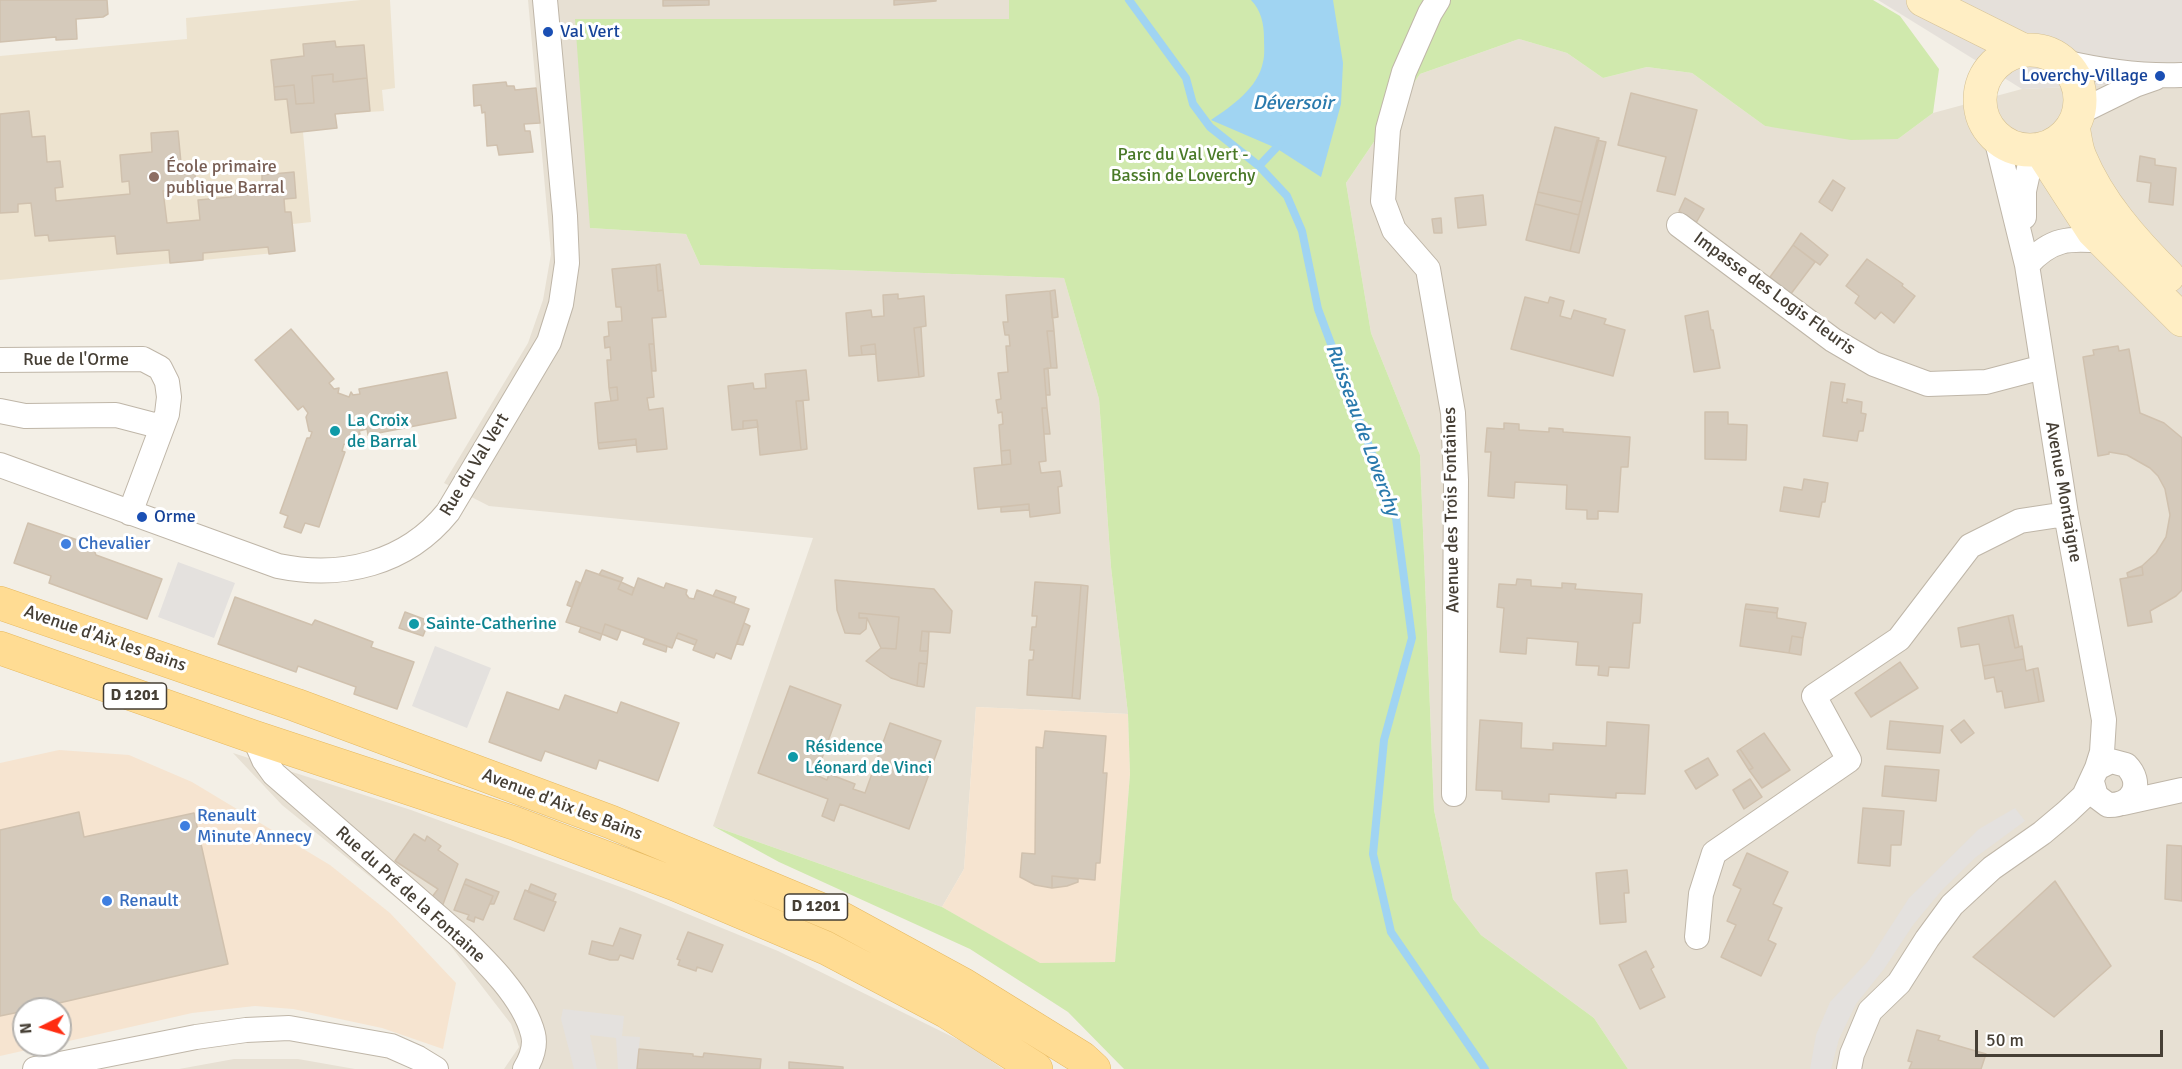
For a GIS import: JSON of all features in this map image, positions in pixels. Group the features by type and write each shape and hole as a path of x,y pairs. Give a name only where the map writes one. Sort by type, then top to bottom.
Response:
{"main road":[{"name":"Avenue d'Aix les Bains","path":"0,603 296,705 611,822 839,917 964,985 1082,1058 1094,1069"},
{"name":"Avenue d'Aix les Bains","path":"6,653 514,823 675,884 826,948 947,1012 1036,1069"}],"street":[{"name":"Rue du Val Vert","path":"4,470 278,567 301,571 349,570 369,566 397,554 435,528 448,512 549,342 561,304 567,263 565,216 545,0"},
{"name":"Avenue des Trois Fontaines","path":"1438,0 1404,72 1388,129 1383,201 1394,230 1428,270 1453,413 1456,480 1454,794"},
{"path":"1929,4 2023,50"},
{"path":"1929,4 1959,35 1972,55 1982,85"},
{"path":"2037,50 2051,54 2063,62 2072,72 2078,85 2080,99 2075,119 2064,137 2037,150 2013,147 1996,138 1987,127 1981,113 1979,99 1988,72 1997,61 2009,53 2037,50"},
{"path":"2063,62 2107,72 2171,76"},
{"path":"2075,119 2135,85 2171,76"},
{"path":"2075,119 2080,157 2107,207 2149,257 2182,290"},
{"name":"Avenue Montaigne","path":"1996,138 2027,265 2066,514 2104,720 2115,747 2128,767 2140,779 2153,786 2182,790"},
{"path":"2037,150 2093,231 2182,320"},
{"name":"Avenue Montaigne","path":"2027,265 2024,191 2037,150"},
{"name":"Impasse des Logis Fleuris","path":"1679,225 1833,340 1874,364 1928,384 1986,382 2043,367"},
{"path":"2027,265 2038,252 2055,242 2078,239 2103,241"},
{"name":"Rue de l'Orme","path":"0,360 142,359 160,368 167,382 169,401 167,414 130,513"},
{"path":"0,411 25,416 116,415 162,427"},
{"path":"1696,937 1701,894 1714,853 1849,760 1814,696 1899,639 1970,546 2020,521 2066,514"},
{"name":"Avenue Montaigne","path":"1849,1069 1852,1054 1870,1011 1899,983 1946,913 1985,873 2042,833 2076,804 2095,775 2102,752 2104,720"},
{"name":"Rue du Pré de la Fontaine","path":"254,737 264,760 274,774 461,937 482,957 509,990 533,1034 531,1057 525,1069"},
{"path":"2111,761 2128,767 2135,785 2129,798 2119,804 2101,802 2092,790 2095,775 2111,761"},
{"name":"Avenue Montaigne","path":"2042,833 2119,804 2182,790"},
{"path":"35,1069 196,1037 246,1030 289,1028 391,1046 436,1069"}],"shaded area":[{"name":"École primaire publique Barral","path":"361,0 390,0 395,88 382,90 384,111 336,114 337,128 303,132 311,222 293,224 295,251 0,280 0,56 187,39 186,18"},
{"path":"528,0 1009,0 1009,19 591,228 686,234 700,265 1064,278 1099,399 1111,567 1128,714 976,707 964,869 942,907 713,826 813,538 489,506 444,483 528,343 543,300 551,254"},
{"path":"1878,0 2182,0 2182,82 2022,89"},
{"path":"1519,39 1567,53 1603,78 1647,67 1692,73 1765,126 1898,139 1933,113 2022,89 2182,82 2182,1069 1628,1069 1594,1018 1481,935 1453,899 1434,810 1420,455 1371,333 1346,183 1420,74"},
{"path":"178,562 235,583 214,638 158,617"},
{"path":"435,646 491,668 467,728 412,706"},
{"path":"976,707 1128,714 1130,774 1115,962 1040,964 942,907 964,869"},
{"path":"59,750 129,755 192,782 330,865 390,913 456,983 443,1049 382,1028 293,1009 255,1006 192,1013 72,1040 72,997 12,997 12,1053 0,1056 0,763"},
{"path":"233,753 411,810 634,892 778,951 967,1044 1003,1069 504,1069 519,1047 511,1024 443,936 282,805"},
{"path":"2015,808 2025,821 1976,857 1942,890 1913,925 1884,969 1856,1004 1839,1039 1831,1069 1810,1069 1816,1035 1830,1002 1869,960 1909,898 1979,829"},
{"path":"563,1009 624,1016 622,1036 640,1037 637,1069 618,1069 616,1038 590,1035 597,1069 574,1069 561,1019"},
{"path":"234,1059 298,1059 355,1069 179,1069"}],"green space":[{"name":"Parc du Val Vert - Bassin de Loverchy","path":"1009,0 1873,0 1900,16 1939,69 1933,113 1898,139 1851,140 1765,126 1692,73 1647,67 1603,78 1567,53 1519,39 1420,74 1346,183 1371,333 1420,455 1434,810 1453,899 1481,935 1594,1018 1628,1069 1124,1069 1068,1012 970,949 779,862 713,826 942,907 1040,963 1115,962 1130,774 1128,714 1111,567 1099,399 1064,278 700,265 686,234 590,228 575,19 1009,19"}],"water":[{"name":"Déversoir","path":"1251,0 1333,0 1343,63 1341,104 1321,177 1276,148 1211,120 1243,96 1260,71 1264,56 1263,28 1260,13"}],"building":[{"path":"0,0 107,0 108,14 103,17 76,19 77,39 56,40 56,37 0,42"},
{"path":"663,0 709,0 709,5 663,6"},
{"path":"894,0 936,0 936,1 894,5"},
{"path":"335,41 336,47 364,45 367,78 333,82 333,74 312,76 314,103 296,104 294,85 274,87 271,60 304,56 303,44"},
{"path":"333,74 333,82 367,78 370,111 335,114 337,128 291,133 287,99 275,100 274,87 294,85 296,104 314,103 312,76"},
{"path":"506,82 507,86 514,86 515,90 536,88 540,123 524,124 525,131 530,131 533,152 499,155 497,145 487,146 485,112 482,113 481,105 474,106 473,85"},
{"path":"1631,93 1697,110 1675,195 1657,191 1666,157 1618,145"},
{"path":"29,111 32,137 45,136 47,162 60,161 63,187 55,188 56,201 130,194 129,181 122,182 120,155 152,152 151,133 178,131 181,163 194,162 196,188 163,191 167,223 200,220 198,200 231,197 231,191 262,188 262,175 294,172 296,198 284,199 285,212 291,212 295,251 269,254 268,247 203,253 203,260 170,263 169,250 117,254 115,236 49,241 48,235 35,236 31,203 18,204 18,212 0,213 0,114"},
{"path":"1555,127 1599,138 1582,202 1538,192"},
{"path":"1597,140 1606,142 1579,253 1570,251"},
{"path":"2140,156 2155,159 2155,165 2176,168 2173,205 2149,202 2151,183 2137,181"},
{"path":"1833,180 1845,188 1832,211 1819,202"},
{"path":"1538,192 1582,202 1579,215 1535,204"},
{"path":"1483,195 1486,225 1458,228 1455,198"},
{"path":"1685,198 1704,209 1696,223 1679,211"},
{"path":"1535,204 1579,215 1570,251 1526,240"},
{"path":"1441,218 1442,233 1434,233 1432,219"},
{"path":"1801,233 1828,255 1820,265 1793,245"},
{"path":"1793,245 1815,262 1790,295 1770,277"},
{"path":"1867,259 1903,284 1902,286 1915,296 1894,323 1881,312 1875,319 1855,303 1859,296 1846,286"},
{"path":"660,264 663,290 658,291 656,265"},
{"path":"656,265 658,291 663,290 666,317 652,318 654,344 649,344 654,397 647,398 649,410 663,408 667,449 637,452 636,439 598,443 595,403 618,400 617,387 609,388 607,360 611,360 610,347 605,348 604,337 609,336 608,322 622,321 621,307 616,307 612,269"},
{"path":"1055,290 1058,317 1052,318 1050,291"},
{"path":"1050,291 1054,331 1047,331 1051,368 1044,369 1047,408 1042,408 1046,461 1039,462 1041,473 1060,471 1062,486 1058,487 1060,513 1030,517 1029,504 978,509 974,468 1011,464 1010,450 1001,451 999,425 1003,424 1002,412 998,413 996,400 1001,399 998,373 1008,372 1006,346 1010,346 1009,335 1005,335 1003,322 1008,322 1006,295"},
{"path":"898,294 898,299 924,296 926,326 914,328 919,377 878,381 875,344 861,346 862,355 849,356 846,313 871,310 872,317 884,316 883,295"},
{"path":"1525,297 1548,303 1550,297 1564,301 1560,316 1571,319 1574,310 1606,319 1604,324 1625,330 1613,376 1511,349"},
{"path":"1708,311 1720,368 1694,372 1685,316"},
{"path":"921,327 924,376 919,377 914,328"},
{"name":"La Croix de Barral","path":"291,329 334,379 329,383 334,389 339,388 338,393 349,397 351,392 353,395 360,394 359,389 447,372 456,418 368,435 367,429 359,431 360,434 348,445 344,444 342,451 345,452 319,527 305,523 301,533 284,527 288,516 280,513 307,438 310,438 312,432 309,431 306,417 308,413 303,406 298,410 255,360"},
{"path":"1047,331 1054,331 1057,368 1051,368"},
{"path":"649,344 654,344 656,371 652,371"},
{"path":"875,344 876,354 862,355 861,346"},
{"path":"2118,346 2119,351 2129,349 2140,413 2164,423 2182,438 2182,590 2150,611 2152,622 2128,626 2120,579 2143,575 2142,566 2156,553 2166,537 2170,515 2165,489 2158,476 2150,468 2127,455 2109,452 2109,454 2098,456 2083,357 2094,355 2093,350"},
{"path":"1048,368 1050,395 1046,395 1044,369"},
{"path":"806,370 809,400 796,401 801,450 760,455 757,420 743,421 743,429 732,430 728,386 753,383 754,389 766,388 765,374"},
{"path":"1831,382 1845,384 1842,402 1847,403 1847,399 1862,402 1861,413 1866,414 1863,431 1859,431 1857,441 1823,436"},
{"path":"617,387 618,400 611,401 609,388"},
{"path":"796,401 803,401 807,449 801,450"},
{"path":"1042,408 1047,408 1050,434 1044,434"},
{"path":"1705,412 1728,412 1728,424 1747,425 1746,460 1705,459"},
{"path":"757,420 758,427 743,429 743,421"},
{"path":"1504,423 1519,424 1519,430 1549,432 1549,428 1563,429 1563,432 1630,437 1628,467 1621,467 1618,512 1598,511 1598,519 1587,519 1587,510 1566,509 1567,485 1515,482 1514,498 1488,496 1491,452 1485,452 1487,428 1504,429"},
{"path":"636,439 636,445 599,449 598,443"},
{"path":"1010,450 1011,464 1002,465 1001,451"},
{"path":"1804,479 1828,483 1825,502 1822,502 1819,517 1780,511 1784,487 1802,490"},
{"path":"1029,504 1029,510 1001,512 1001,507"},
{"path":"28,523 92,545 96,555 162,579 147,619 49,583 51,576 14,563"},
{"path":"2142,566 2143,575 2128,577 2127,573"},
{"path":"586,570 621,582 618,589 632,595 638,578 664,588 666,583 687,590 686,594 689,598 694,599 697,590 749,609 731,659 716,653 714,658 693,650 697,640 678,633 672,648 605,624 602,634 566,622"},
{"path":"602,570 623,578 621,582 599,575"},
{"path":"1517,579 1531,580 1531,586 1562,588 1562,583 1576,584 1575,589 1642,594 1640,623 1633,623 1629,668 1609,667 1608,676 1598,675 1599,666 1576,665 1578,642 1527,638 1526,654 1500,652 1504,608 1497,607 1499,584 1516,585"},
{"path":"835,580 934,589 952,611 950,633 922,631 920,651 928,651 927,664 919,663 917,686 891,678 866,661 881,648 896,649 899,617 859,613 859,618 867,618 866,629 860,634 845,633 837,610"},
{"path":"576,581 580,583 572,607 567,605"},
{"path":"621,582 634,588 632,595 618,589"},
{"path":"1035,582 1081,585 1072,698 1027,695 1029,660 1033,660 1034,650 1030,650 1032,627 1036,627 1037,616 1032,616"},
{"path":"1081,585 1088,586 1080,699 1072,698"},
{"path":"716,590 736,597 734,603 713,596"},
{"path":"235,597 312,625 315,620 373,642 371,647 414,662 397,709 354,694 356,687 298,666 296,672 218,644"},
{"path":"1746,604 1778,608 1777,613 1745,609"},
{"path":"1745,609 1777,613 1777,618 1806,623 1803,638 1792,636 1789,653 1740,646"},
{"name":"Sainte-Catherine","path":"405,612 429,621 423,636 399,628"},
{"path":"859,613 899,617 896,649 881,648 867,618 859,618"},
{"path":"2013,615 2019,647 2015,648 2008,616"},
{"path":"2008,616 2015,648 2022,646 2024,659 1983,666 1979,644 1961,647 1958,628"},
{"path":"744,623 750,626 743,645 737,644"},
{"path":"605,624 621,630 617,640 602,634"},
{"path":"581,627 602,634 600,640 579,632"},
{"path":"922,631 929,632 928,651 920,651"},
{"path":"678,633 697,640 695,645 676,638"},
{"path":"1792,636 1803,638 1801,655 1789,653"},
{"path":"645,639 667,646 666,652 643,644"},
{"path":"2024,659 2026,671 2033,669 2039,702 2005,708 2002,691 1997,692 1994,677 1985,679 1983,666"},
{"path":"1900,662 1918,688 1871,717 1855,693"},
{"path":"919,663 927,664 924,687 917,686"},
{"path":"2038,668 2044,701 2039,702 2033,669"},
{"name":"Résidence Léonard de Vinci","path":"790,686 841,705 816,775 827,780 829,774 855,784 853,789 865,793 890,723 941,741 909,829 840,804 834,821 822,816 828,799 758,773"},
{"path":"507,692 559,710 565,695 617,713 621,702 679,723 658,781 599,760 596,769 545,751 541,761 489,742"},
{"path":"1480,720 1522,723 1521,748 1553,750 1553,743 1606,746 1607,722 1649,725 1645,794 1616,793 1616,798 1549,794 1549,802 1502,799 1502,791 1476,790"},
{"path":"1964,720 1974,733 1961,743 1951,730"},
{"path":"1890,721 1943,726 1940,753 1887,749"},
{"path":"1045,731 1106,736 1103,773 1107,773 1100,863 1096,863 1095,880 1052,876 1052,888 1035,885 1020,877 1022,853 1035,854 1036,747 1043,748"},
{"path":"1764,733 1790,770 1762,788 1749,770 1753,768 1740,749"},
{"path":"1740,749 1753,768 1749,770 1737,751"},
{"path":"1708,758 1718,775 1696,789 1685,771"},
{"path":"1885,766 1939,770 1936,801 1882,796"},
{"path":"1750,779 1762,797 1744,809 1733,790"},
{"path":"1863,808 1904,811 1901,845 1891,845 1890,866 1858,863"},
{"name":"Renault","path":"79,812 84,837 194,813 228,964 72,1000 72,997 12,997 12,1014 0,1016 0,830"},
{"path":"414,834 425,841 427,836 441,846 438,850 458,864 442,907 432,897 438,889 395,861"},
{"path":"2167,845 2182,846 2182,901 2165,899"},
{"path":"1747,853 1788,872 1773,904 1782,908 1768,940 1776,944 1761,976 1721,957 1736,925 1727,921 1741,889 1733,885"},
{"path":"1627,870 1629,893 1624,893 1626,922 1600,924 1596,873"},
{"path":"1052,876 1078,879 1078,882 1052,888"},
{"path":"466,879 499,892 494,904 490,904 493,896 464,884"},
{"path":"2055,881 2111,966 2054,1017 1973,957"},
{"path":"464,884 493,896 483,920 475,917 474,922 467,919 469,915 454,910"},
{"path":"531,884 556,894 553,901 528,892"},
{"path":"525,890 556,902 544,931 514,919"},
{"path":"620,928 641,935 633,959 620,955 618,960 610,960 589,954 592,941 613,946"},
{"path":"688,932 723,945 712,972 697,967 696,971 678,965 680,960 677,959"},
{"path":"1646,951 1654,967 1651,969 1665,997 1640,1009 1619,965"},
{"path":"1917,1030 1940,1036 1938,1040 1986,1054 1981,1069 1909,1069 1912,1062 1908,1061"},
{"path":"639,1049 703,1057 704,1053 761,1059 760,1069 637,1069"},
{"path":"789,1062 843,1067 843,1069 789,1069"}],"waterway":[{"name":"Ruisseau de Loverchy","path":"1129,0 1186,78 1193,104 1210,127 1259,166 1287,196 1302,231 1318,309 1396,518 1412,638 1384,740 1373,854 1391,932 1485,1069"},
{"path":"1259,166 1281,140"}],"place":[{"name":"Val Vert","path":"548,32"},
{"name":"Loverchy-Village","path":"2160,76"},
{"name":"École primaire publique Barral","path":"154,177"},
{"name":"La Croix de Barral","path":"335,431"},
{"name":"Orme","path":"142,517"},
{"name":"Chevalier","path":"66,544"},
{"name":"Sainte-Catherine","path":"414,624"},
{"name":"Résidence Léonard de Vinci","path":"793,757"},
{"name":"Renault Minute Annecy","path":"185,826"},
{"name":"Renault","path":"107,901"}]}
